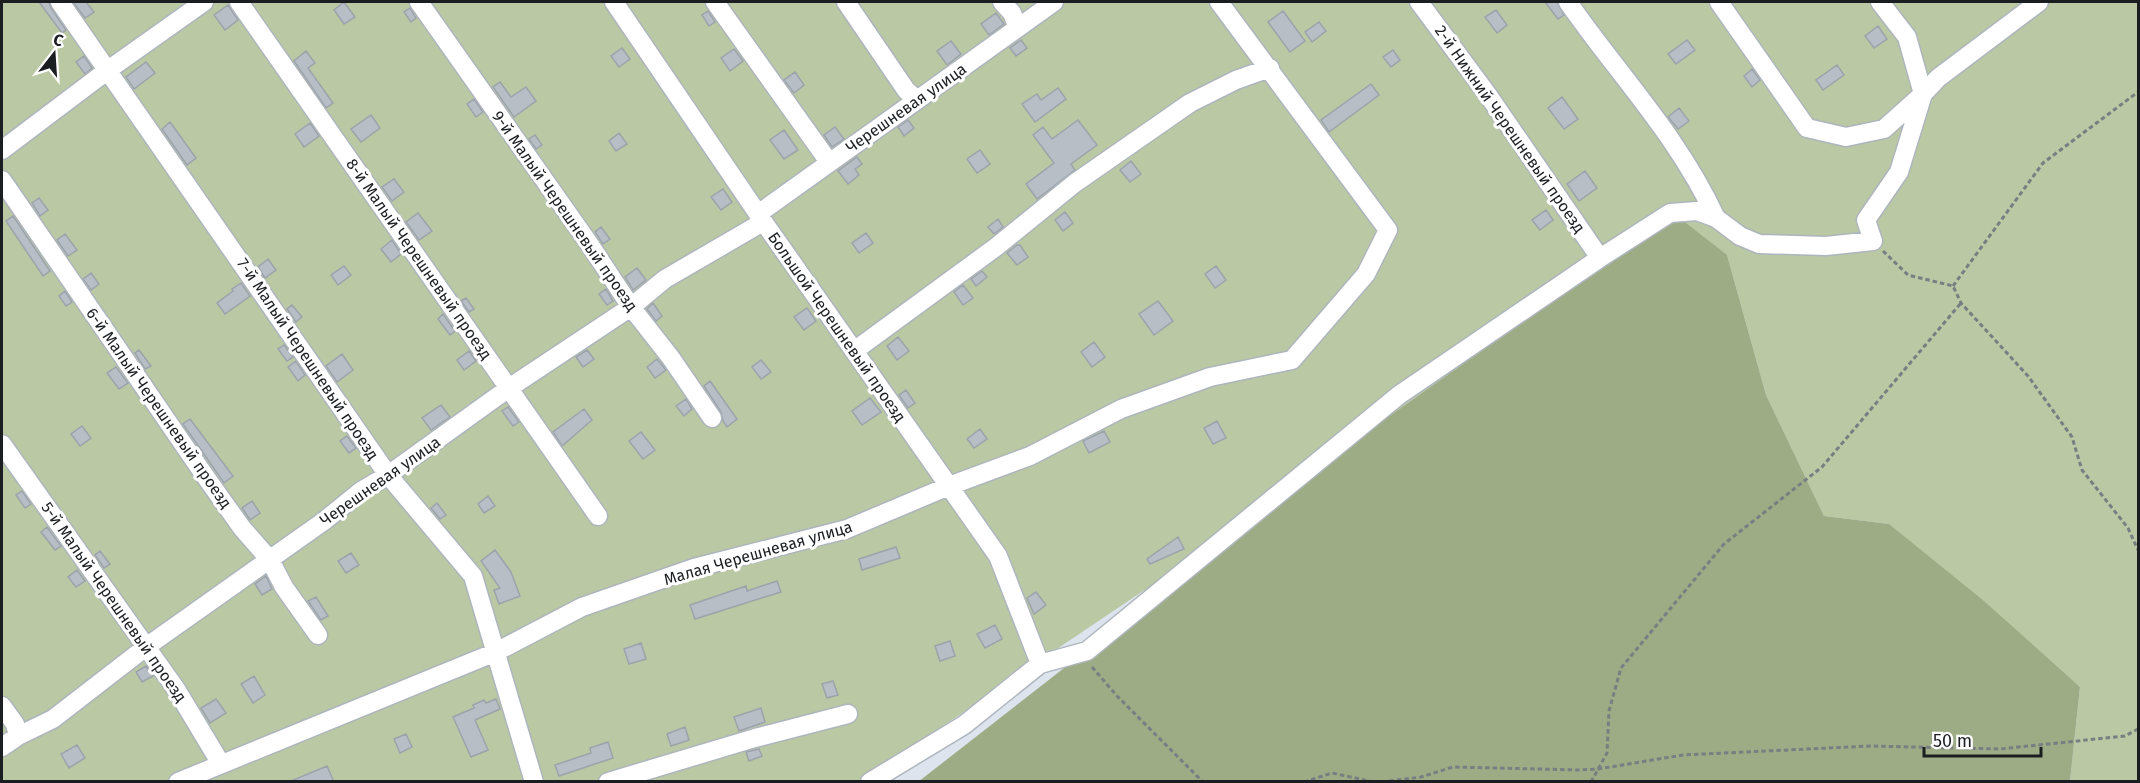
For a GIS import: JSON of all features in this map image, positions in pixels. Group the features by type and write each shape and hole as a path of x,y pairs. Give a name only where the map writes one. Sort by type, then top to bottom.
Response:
{"lane":[{"name":"7-й Малый Черешневый проезд","path":"60,2 388,475 473,576 534,782"},
{"path":"2,150 108,70 204,2"},
{"name":"8-й Малый Черешневый проезд","path":"239,2 598,516"},
{"name":"9-й Малый Черешневый проезд","path":"419,2 631,307 671,358 712,418"},
{"name":"Большой Черешневый проезд","path":"614,2 760,218 998,556 1040,664"},
{"path":"715,2 829,162"},
{"path":"846,2 906,90 917,100"},
{"path":"1002,2 1012,14 1018,28"},
{"name":"Черешневая улица","path":"2,747 18,736 53,719 146,647 324,521 361,491 388,475 509,388 631,307 665,279 760,218 829,162 1054,2"},
{"path":"854,351 996,248 1075,183 1190,103 1236,80 1270,68 1219,2"},
{"name":"2-й Нижний Черешневый проезд","path":"1419,2 1488,95 1599,258"},
{"path":"1568,2 1639,94 1682,155 1716,218"},
{"path":"1719,2 1808,128 1846,137 1884,129 1938,78 2027,5"},
{"path":"870,782 963,725 1040,664 1087,651 1399,395 1599,258 1670,213 1697,211 1716,218 1740,236 1759,244 1827,246 1873,241 1866,220 1899,172 1923,94 1907,37 1880,2"},
{"name":"Малая Черешневая улица","path":"178,782 496,652 582,607 694,568 847,529 949,486 1030,456 1120,410 1210,377 1292,360 1366,274 1388,230 1270,68"},
{"name":"6-й Малый Черешневый проезд","path":"2,180 236,519 270,560 284,587 318,634"},
{"name":"5-й Малый Черешневый проезд","path":"2,444 176,689 221,764"},
{"path":"2,706 15,724 18,736"},
{"path":"608,782 755,738 848,714"}],"path":[{"path":"1953,286 2043,163 2139,92"},
{"path":"1873,241 1908,275 1953,286"},
{"path":"1953,286 1961,303 2034,385 2072,438 2082,470 2128,528 2139,550"},
{"path":"1591,782 1607,753 1609,711 1621,668 1725,544 1822,467 1961,303"},
{"path":"1087,651 1090,664 1117,696 1203,782"},
{"path":"1382,782 1421,777 1453,767 1517,770 1598,769 1683,755 1870,746 2000,748 2125,736 2139,729"},
{"path":"1304,782 1332,773 1374,782"}],"green space":[{"path":"2,2 2138,2 2138,781 2070,781 2080,687 1889,524 1824,516 1766,395 1727,255 1616,255 1146,589 861,781 2,782"},
{"path":"1677,216 1727,255 1766,395 1824,516 1889,524 1984,601 2080,687 2070,781 918,782 1073,661 1146,589 1616,255"}],"building":[{"path":"39,2 49,2 66,30 62,33"},
{"path":"73,2 86,2 94,12 85,18"},
{"path":"344,2 355,17 344,24 334,10"},
{"path":"1545,2 1557,2 1564,15 1558,19"},
{"path":"228,5 238,20 225,30 214,15"},
{"path":"410,8 416,18 411,22 404,12"},
{"path":"1496,10 1507,25 1497,33 1485,17"},
{"path":"708,11 715,22 709,26 702,15"},
{"path":"1283,11 1305,41 1290,52 1268,22"},
{"path":"996,13 1004,24 989,35 981,24"},
{"path":"1319,22 1326,31 1312,42 1305,32"},
{"path":"1878,26 1887,39 1874,48 1865,36"},
{"path":"1021,40 1027,48 1016,56 1010,48"},
{"path":"1687,40 1695,50 1676,64 1668,54"},
{"path":"951,41 961,54 947,65 937,51"},
{"path":"622,48 630,59 619,67 611,56"},
{"path":"734,49 743,61 730,71 721,58"},
{"path":"1393,50 1400,60 1391,67 1383,57"},
{"path":"306,51 315,63 308,68 333,103 326,108 294,61"},
{"path":"84,56 92,68 85,74 76,62"},
{"path":"146,62 155,73 134,89 126,77"},
{"path":"1837,65 1844,75 1823,90 1816,80"},
{"path":"1752,69 1760,80 1752,87 1744,76"},
{"path":"795,72 804,85 794,93 784,80"},
{"path":"500,82 511,97 526,87 536,101 514,117 493,87"},
{"path":"1371,84 1379,95 1329,132 1321,120"},
{"path":"1058,88 1066,99 1035,122 1022,104 1037,94 1041,100"},
{"path":"1562,97 1578,119 1564,129 1548,108"},
{"path":"474,99 483,112 476,117 467,104"},
{"path":"1679,108 1689,121 1678,129 1668,117"},
{"path":"371,115 380,128 361,142 351,129"},
{"path":"908,120 914,128 904,136 898,127"},
{"path":"1078,120 1097,145 1071,164 1075,170 1037,199 1026,184 1054,163 1033,135 1043,127 1052,139"},
{"path":"170,122 196,158 187,165 162,129"},
{"path":"310,123 319,136 304,147 295,134"},
{"path":"835,127 844,139 832,147 824,135"},
{"path":"784,130 798,150 784,159 770,140"},
{"path":"619,133 627,144 616,151 609,141"},
{"path":"535,135 542,145 536,149 529,139"},
{"path":"980,150 990,164 977,173 967,159"},
{"path":"857,157 862,164 855,169 859,175 848,184 838,171"},
{"path":"1131,161 1141,174 1130,182 1120,170"},
{"path":"1585,171 1597,188 1579,201 1567,184"},
{"path":"394,179 404,192 392,201 382,187"},
{"path":"723,189 732,202 721,210 711,197"},
{"path":"39,198 48,210 40,216 32,203"},
{"path":"1546,210 1553,220 1540,230 1532,220"},
{"path":"1065,212 1073,223 1063,231 1055,220"},
{"path":"418,213 432,231 419,240 406,222"},
{"path":"13,216 50,271 43,276 6,221"},
{"path":"998,219 1003,227 994,234 988,227"},
{"path":"601,227 610,239 603,244 595,232"},
{"path":"866,233 873,243 859,253 852,243"},
{"path":"65,234 77,250 68,256 57,240"},
{"path":"392,240 401,254 391,262 381,249"},
{"path":"1020,245 1028,257 1017,265 1007,253"},
{"path":"268,259 276,270 265,278 258,267"},
{"path":"344,266 351,275 338,285 331,275"},
{"path":"1216,266 1226,280 1215,288 1205,274"},
{"path":"637,268 646,280 633,290 625,277"},
{"path":"982,271 987,277 976,286 971,279"},
{"path":"91,273 99,284 91,290 83,279"},
{"path":"241,283 250,296 225,314 217,303"},
{"path":"963,285 973,298 963,305 954,292"},
{"path":"606,289 613,301 607,305 599,294"},
{"path":"65,291 72,302 66,306 59,296"},
{"path":"466,298 474,309 469,312 461,301"},
{"path":"1158,301 1173,321 1154,335 1139,314"},
{"path":"653,303 662,316 656,321 647,309"},
{"path":"292,305 302,317 296,322 287,309"},
{"path":"807,308 816,321 804,330 794,317"},
{"path":"443,314 455,331 450,335 438,319"},
{"path":"898,337 909,351 897,360 887,346"},
{"path":"1094,342 1105,357 1092,367 1081,352"},
{"path":"284,345 293,357 287,361 278,349"},
{"path":"139,350 151,366 145,369 135,353"},
{"path":"587,350 594,359 583,367 576,357"},
{"path":"469,351 476,361 464,370 457,360"},
{"path":"342,354 353,370 337,382 326,366"},
{"path":"657,359 666,370 655,378 647,367"},
{"path":"761,360 771,372 761,379 752,367"},
{"path":"296,361 305,375 298,381 288,367"},
{"path":"116,367 128,383 119,389 107,373"},
{"path":"710,381 737,419 727,427 721,412 704,386"},
{"path":"906,390 915,403 908,408 899,395"},
{"path":"870,398 881,412 862,425 852,411"},
{"path":"686,399 692,409 684,416 676,406"},
{"path":"441,405 450,417 431,430 422,418"},
{"path":"508,407 519,422 513,426 502,411"},
{"path":"584,409 592,420 562,446 553,432"},
{"path":"190,419 233,476 224,483 183,424"},
{"path":"1217,421 1226,438 1213,444 1204,428"},
{"path":"82,426 91,438 80,446 71,434"},
{"path":"980,429 987,439 974,448 967,439"},
{"path":"1104,431 1110,442 1089,453 1083,441"},
{"path":"641,432 655,450 643,459 629,441"},
{"path":"347,436 356,448 349,453 340,441"},
{"path":"22,491 31,504 25,508 16,495"},
{"path":"488,496 495,506 484,513 478,504"},
{"path":"252,501 260,513 250,520 242,508"},
{"path":"437,503 446,515 440,519 431,508"},
{"path":"47,527 61,546 55,550 41,532"},
{"path":"1178,537 1184,549 1150,564 1147,559"},
{"path":"896,547 900,558 862,570 859,559"},
{"path":"495,550 511,572 520,596 499,604 494,590 500,588 481,561"},
{"path":"100,551 110,564 104,568 95,555"},
{"path":"351,553 359,565 346,573 338,561"},
{"path":"77,570 85,581 76,587 68,577"},
{"path":"266,576 272,589 262,595 255,584"},
{"path":"777,581 781,592 695,619 690,605 746,586 747,591"},
{"path":"1036,592 1046,605 1034,614 1027,598"},
{"path":"316,597 328,616 321,620 308,601"},
{"path":"995,625 1002,639 985,648 977,634"},
{"path":"950,641 955,656 940,661 935,646"},
{"path":"641,643 646,659 629,664 624,649"},
{"path":"146,666 153,676 142,682 136,672"},
{"path":"254,676 265,695 253,703 241,684"},
{"path":"833,681 838,695 827,698 822,684"},
{"path":"216,699 226,713 210,723 201,708"},
{"path":"496,699 500,709 475,720 488,750 471,757 453,717 474,708 473,705 484,700 486,703"},
{"path":"761,708 765,722 739,731 734,717"},
{"path":"685,727 689,740 671,746 667,734"},
{"path":"406,734 412,747 400,753 394,739"},
{"path":"608,742 613,758 559,776 555,765 591,753 590,748"},
{"path":"77,745 85,758 69,768 61,754"},
{"path":"759,749 762,756 749,761 746,752"},
{"path":"327,766 334,782 291,782 291,781"}]}
